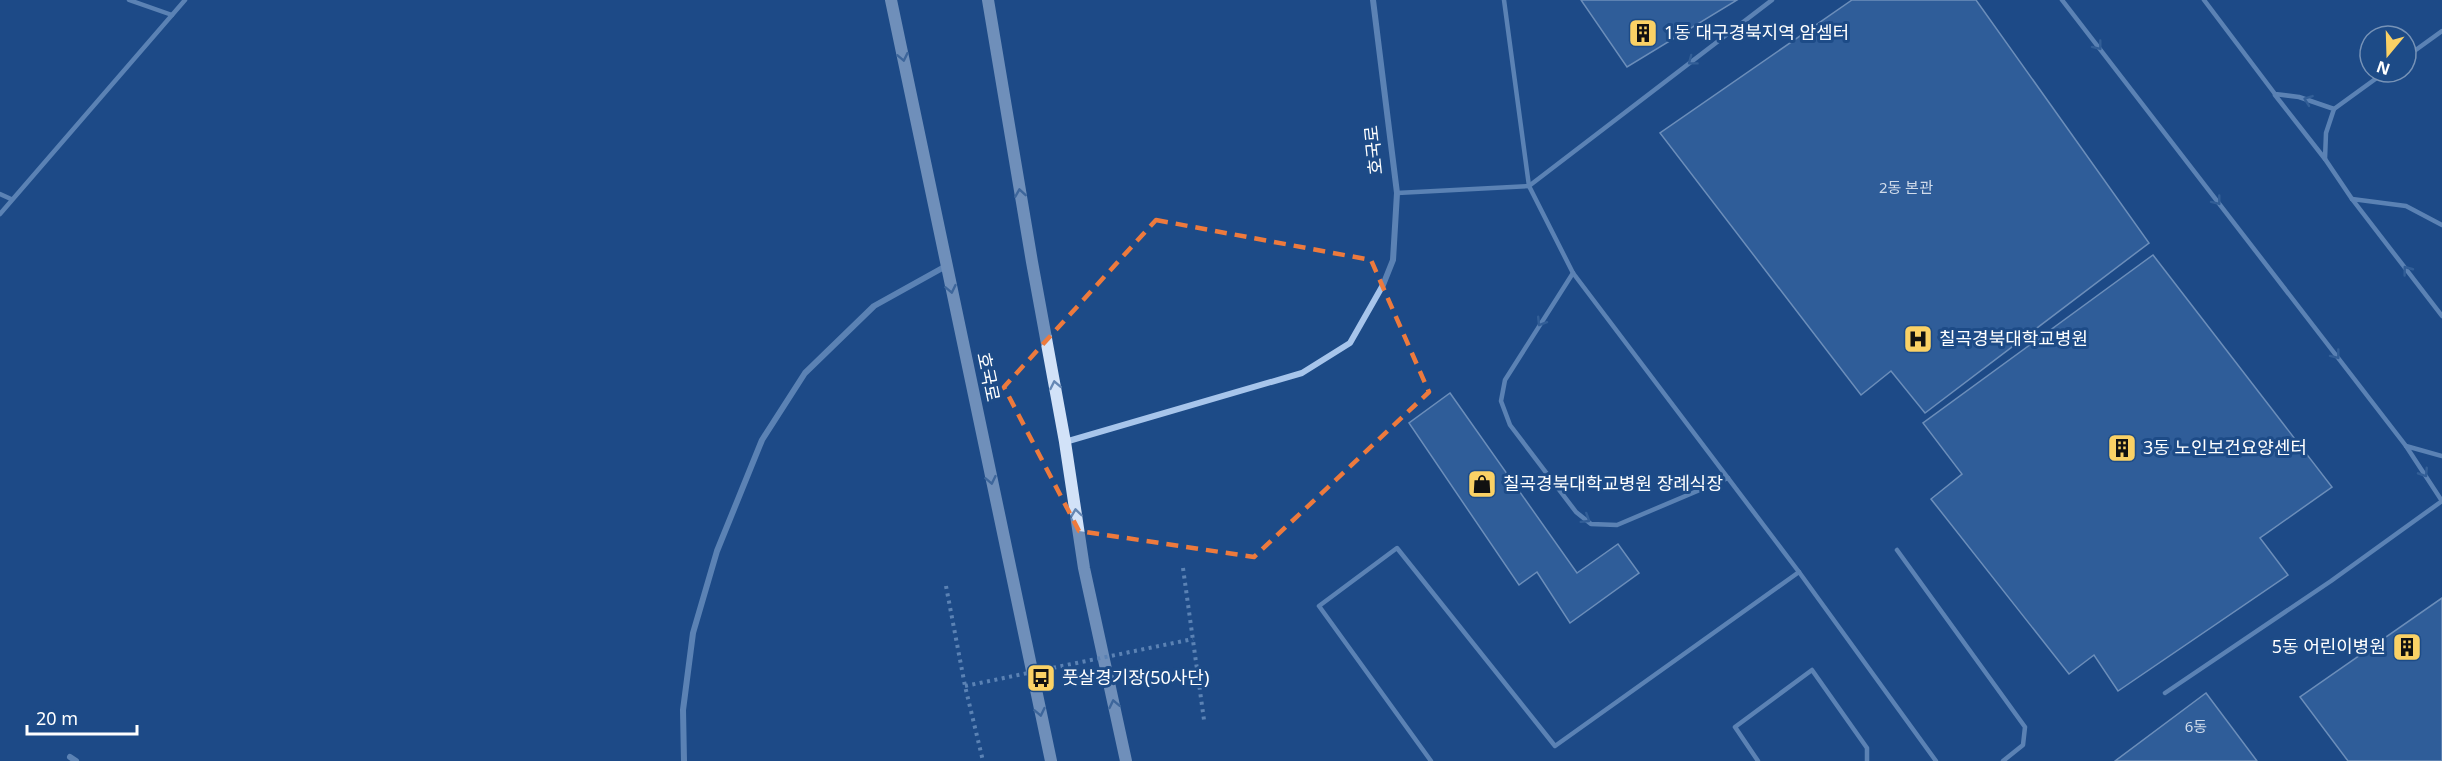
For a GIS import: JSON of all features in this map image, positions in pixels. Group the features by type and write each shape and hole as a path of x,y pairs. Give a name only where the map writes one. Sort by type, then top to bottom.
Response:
{"main road":[{"name":"호국로","path":"891,0 1051,761"},
{"path":"988,0 1065,442 1084,568 1126,761"}],"street":[{"name":"호국로","path":"1065,442 1302,373 1350,342 1383,285 1393,260 1397,193 1373,0"},
{"path":"684,761 683,710 693,633 717,551 762,440 805,372 874,306 946,266"}],"lane":[{"path":"129,0 172,15"},
{"path":"0,214 185,0"},
{"path":"1504,0 1529,186 1573,273 1799,572 1936,761"},
{"path":"1397,193 1529,186 1772,0"},
{"path":"2062,0 2406,446 2442,501 2331,581 2165,693"},
{"path":"2204,0 2442,316"},
{"path":"2418,48 2442,31"},
{"path":"2325,159 2326,133 2334,109 2368,84"},
{"path":"2275,94 2299,97 2334,109"},
{"path":"0,194 11,199"},
{"path":"2352,199 2406,206 2442,225"},
{"path":"1573,273 1504,380 1501,401 1510,425 1523,443 1576,512 1591,524 1617,525 1728,478"},
{"path":"2406,446 2442,456"},
{"path":"1431,761 1319,606 1397,548 1555,746 1799,572"},
{"path":"1897,550 2025,727 2023,745 2003,761"},
{"path":"1758,761 1735,727 1812,670 1867,748 1867,761"}],"path":[{"path":"1183,567 1204,720"},
{"path":"946,586 965,686 983,761"},
{"path":"965,686 1193,639"}],"highlighted area":[{"path":"1156,220 1371,260 1429,392 1254,557 1079,531 1004,387"}],"building":[{"name":"1동 대구경북지역 암셈터","path":"1581,0 1737,0 1627,67"},
{"path":"1852,0 1976,0 2149,243 1925,413 1891,371 1861,395 1660,133"},
{"name":"3동 노인보건요양센터","path":"2153,255 2332,487 2260,538 2288,575 2118,691 2094,655 2069,674 1931,499 1962,474 1923,423"},
{"name":"칠곡경북대학교병원 장례식장","path":"1450,393 1577,573 1618,544 1639,573 1570,623 1537,572 1519,585 1409,423"},
{"name":"5동 어린이병원","path":"2442,598 2442,761 2348,761 2300,697"},
{"path":"2206,693 2257,761 2115,761"}],"place":[{"name":"1동 대구경북지역 암셈터","path":"1643,33"},
{"name":"칠곡경북대학교병원","path":"1918,339"},
{"name":"3동 노인보건요양센터","path":"2122,448"},
{"name":"칠곡경북대학교병원 장례식장","path":"1482,484"},
{"name":"5동 어린이병원","path":"2407,647"},
{"name":"풋살경기장(50사단)","path":"1041,678"}]}
